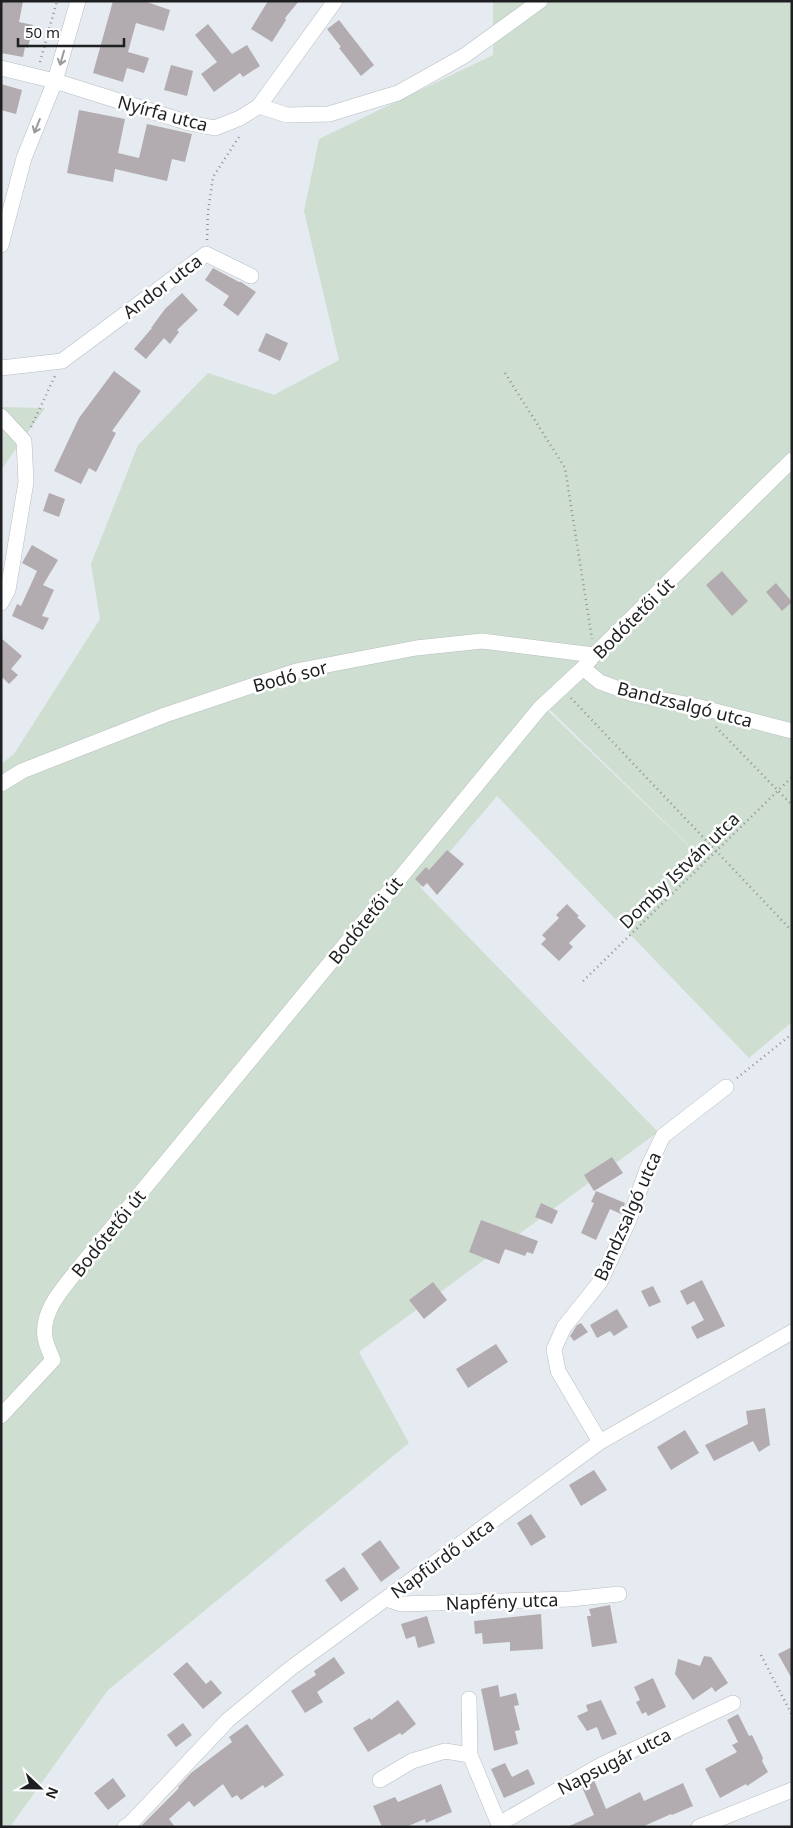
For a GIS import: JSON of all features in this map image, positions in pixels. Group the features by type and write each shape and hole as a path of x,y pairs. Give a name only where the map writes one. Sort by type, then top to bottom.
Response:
{"street":[{"path":"1,245 24,158 55,81 78,1"},
{"name":"Nyírfa utca","path":"1,68 55,81 189,123 215,128 240,118 259,106 334,1"},
{"path":"259,106 287,116 329,114 398,92 464,56 540,1"},
{"path":"206,254 251,276"},
{"name":"Andor utca","path":"62,361 206,254"},
{"path":"1,368 62,361"},
{"path":"1,416 24,441 26,482 8,590 1,603"},
{"name":"Bodótetői út","path":"1,1416 52,1360 45,1337 46,1321 53,1303 82,1264 540,708 583,668 792,460"},
{"name":"Bodó sor","path":"1,784 22,771 165,715 296,671 416,648 482,641 594,655"},
{"name":"Bandzsalgó utca","path":"583,668 600,682 633,694 696,706 792,731"},
{"name":"Bandzsalgó utca","path":"600,1442 558,1371 554,1349 564,1327 600,1282 629,1220 648,1167 663,1136 726,1087"},
{"name":"Napfürdő utca","path":"125,1827 130,1824 228,1720 291,1668 600,1442 792,1332"},
{"name":"Napfény utca","path":"386,1598 401,1604 570,1599 618,1594"},
{"path":"469,1699 470,1755 499,1826"},
{"name":"Napsugár utca","path":"499,1826 601,1765 733,1703"},
{"path":"380,1780 412,1762 446,1751 470,1755"},
{"path":"699,1827 792,1790"}],"path":[{"path":"36,77 57,1"},
{"name":"Andor utca","path":"206,254 208,212 213,176 244,129"},
{"path":"24,441 62,361"},
{"path":"505,373 565,468 594,655"},
{"path":"561,688 792,931"},
{"path":"696,706 792,805"},
{"name":"Domby István utca","path":"583,981 792,777"},
{"path":"726,1087 792,1034"},
{"path":"761,1655 792,1715"}],"green space":[{"path":"493,1 792,1 792,468 545,708 718,874 549,709 792,470 792,1022 749,1058 497,796 420,887 658,1132 359,1352 409,1443 108,1690 10,1827 1,1827 1,1444 3,1442 1,1440 1,764 14,754 100,619 91,564 138,445 208,373 274,395 339,360 304,211 319,139 493,55"},
{"path":"1,407 45,408 1,470"}],"building":[{"path":"1,1 23,1 19,22 33,25 28,48 25,47 23,57 1,53"},
{"path":"113,1 144,1 170,10 164,31 136,23 128,52 149,58 144,73 127,68 123,82 93,73"},
{"path":"268,1 299,1 285,18 286,20 272,42 251,29"},
{"path":"339,20 374,65 361,76 327,29"},
{"path":"208,24 232,54 247,45 260,66 243,77 240,73 214,92 201,74 217,62 195,35"},
{"path":"171,65 193,71 187,96 164,90"},
{"path":"1,84 22,90 16,114 1,110"},
{"path":"79,110 125,119 118,153 139,158 147,124 192,134 185,162 172,159 167,181 115,169 113,182 67,173"},
{"path":"213,268 256,292 238,316 223,305 229,296 205,280"},
{"path":"182,293 198,310 177,330 179,332 170,344 164,338 146,359 134,349 165,309"},
{"path":"266,333 288,343 280,361 258,351"},
{"path":"114,371 141,391 112,431 116,433 96,472 89,468 81,484 54,471 79,418"},
{"path":"49,493 65,499 59,517 43,511"},
{"path":"32,545 58,560 43,585 54,590 42,616 49,618 43,630 12,616 17,604 21,606 37,571 22,563"},
{"path":"722,571 748,601 732,616 706,585"},
{"path":"776,583 792,602 782,611 766,592"},
{"path":"1,638 22,656 11,669 18,675 9,684 3,678 1,680"},
{"path":"447,850 464,864 437,895 427,883 423,887 415,879 426,867 429,870"},
{"path":"567,904 586,926 569,943 573,947 559,961 541,944 546,939 542,935 559,918 556,915"},
{"path":"612,1157 623,1173 594,1191 584,1175"},
{"path":"596,1191 625,1203 621,1214 610,1209 596,1240 581,1233 594,1203 591,1202"},
{"path":"541,1203 558,1211 552,1224 535,1217"},
{"path":"481,1220 538,1241 533,1254 527,1252 525,1256 505,1249 499,1264 469,1252"},
{"path":"702,1280 725,1326 697,1339 691,1327 704,1320 694,1301 687,1305 680,1291"},
{"path":"433,1282 447,1300 424,1319 409,1300"},
{"path":"653,1286 661,1302 649,1307 641,1291"},
{"path":"617,1309 628,1327 614,1336 610,1331 597,1338 590,1325"},
{"path":"581,1323 588,1332 574,1341 570,1336 577,1325"},
{"path":"496,1344 508,1362 468,1388 456,1369"},
{"path":"765,1408 770,1445 759,1452 753,1441 714,1461 705,1445 748,1424 746,1411"},
{"path":"685,1430 699,1453 671,1470 657,1447"},
{"path":"594,1470 607,1490 581,1506 569,1485"},
{"path":"531,1514 546,1537 531,1546 517,1523"},
{"path":"380,1540 400,1568 381,1582 361,1554"},
{"path":"344,1567 359,1589 341,1602 325,1580"},
{"path":"610,1605 617,1643 592,1647 587,1616 591,1616 589,1609"},
{"path":"541,1614 543,1649 510,1651 510,1642 483,1644 482,1633 475,1634 474,1621"},
{"path":"427,1616 435,1643 418,1648 415,1636 406,1639 401,1624"},
{"path":"792,1647 792,1679 778,1654"},
{"path":"704,1656 711,1657 728,1683 715,1692 712,1687 693,1700 675,1674 678,1659 700,1666"},
{"path":"334,1657 345,1673 317,1692 323,1702 305,1713 291,1691 316,1675 314,1671"},
{"path":"187,1662 206,1684 211,1680 222,1693 203,1709 173,1674"},
{"path":"653,1678 666,1707 648,1716 646,1712 642,1714 636,1702 640,1700 634,1687"},
{"path":"498,1685 500,1697 516,1693 519,1705 514,1706 520,1730 515,1731 518,1744 494,1751 481,1689"},
{"path":"398,1700 416,1724 402,1735 400,1733 368,1752 353,1728 370,1718 371,1720"},
{"path":"601,1700 617,1734 602,1740 597,1727 587,1731 577,1716 588,1711 586,1705"},
{"path":"738,1714 749,1736 752,1735 768,1772 747,1786 746,1784 720,1798 705,1769 737,1752 732,1745 738,1742 727,1720"},
{"path":"183,1723 192,1735 176,1747 167,1735"},
{"path":"247,1724 284,1775 265,1788 263,1785 241,1800 237,1795 232,1798 223,1784 194,1807 189,1801 169,1819 175,1827 140,1827 179,1788 191,1773 232,1742 229,1737"},
{"path":"505,1763 512,1777 528,1769 535,1784 504,1798 491,1769"},
{"path":"113,1778 126,1796 108,1810 94,1793"},
{"path":"594,1780 606,1809 640,1792 644,1801 683,1783 693,1806 642,1827 567,1827 594,1815 582,1787"},
{"path":"441,1784 452,1812 426,1823 425,1819 406,1827 382,1827 373,1806 395,1797 398,1802"}]}
